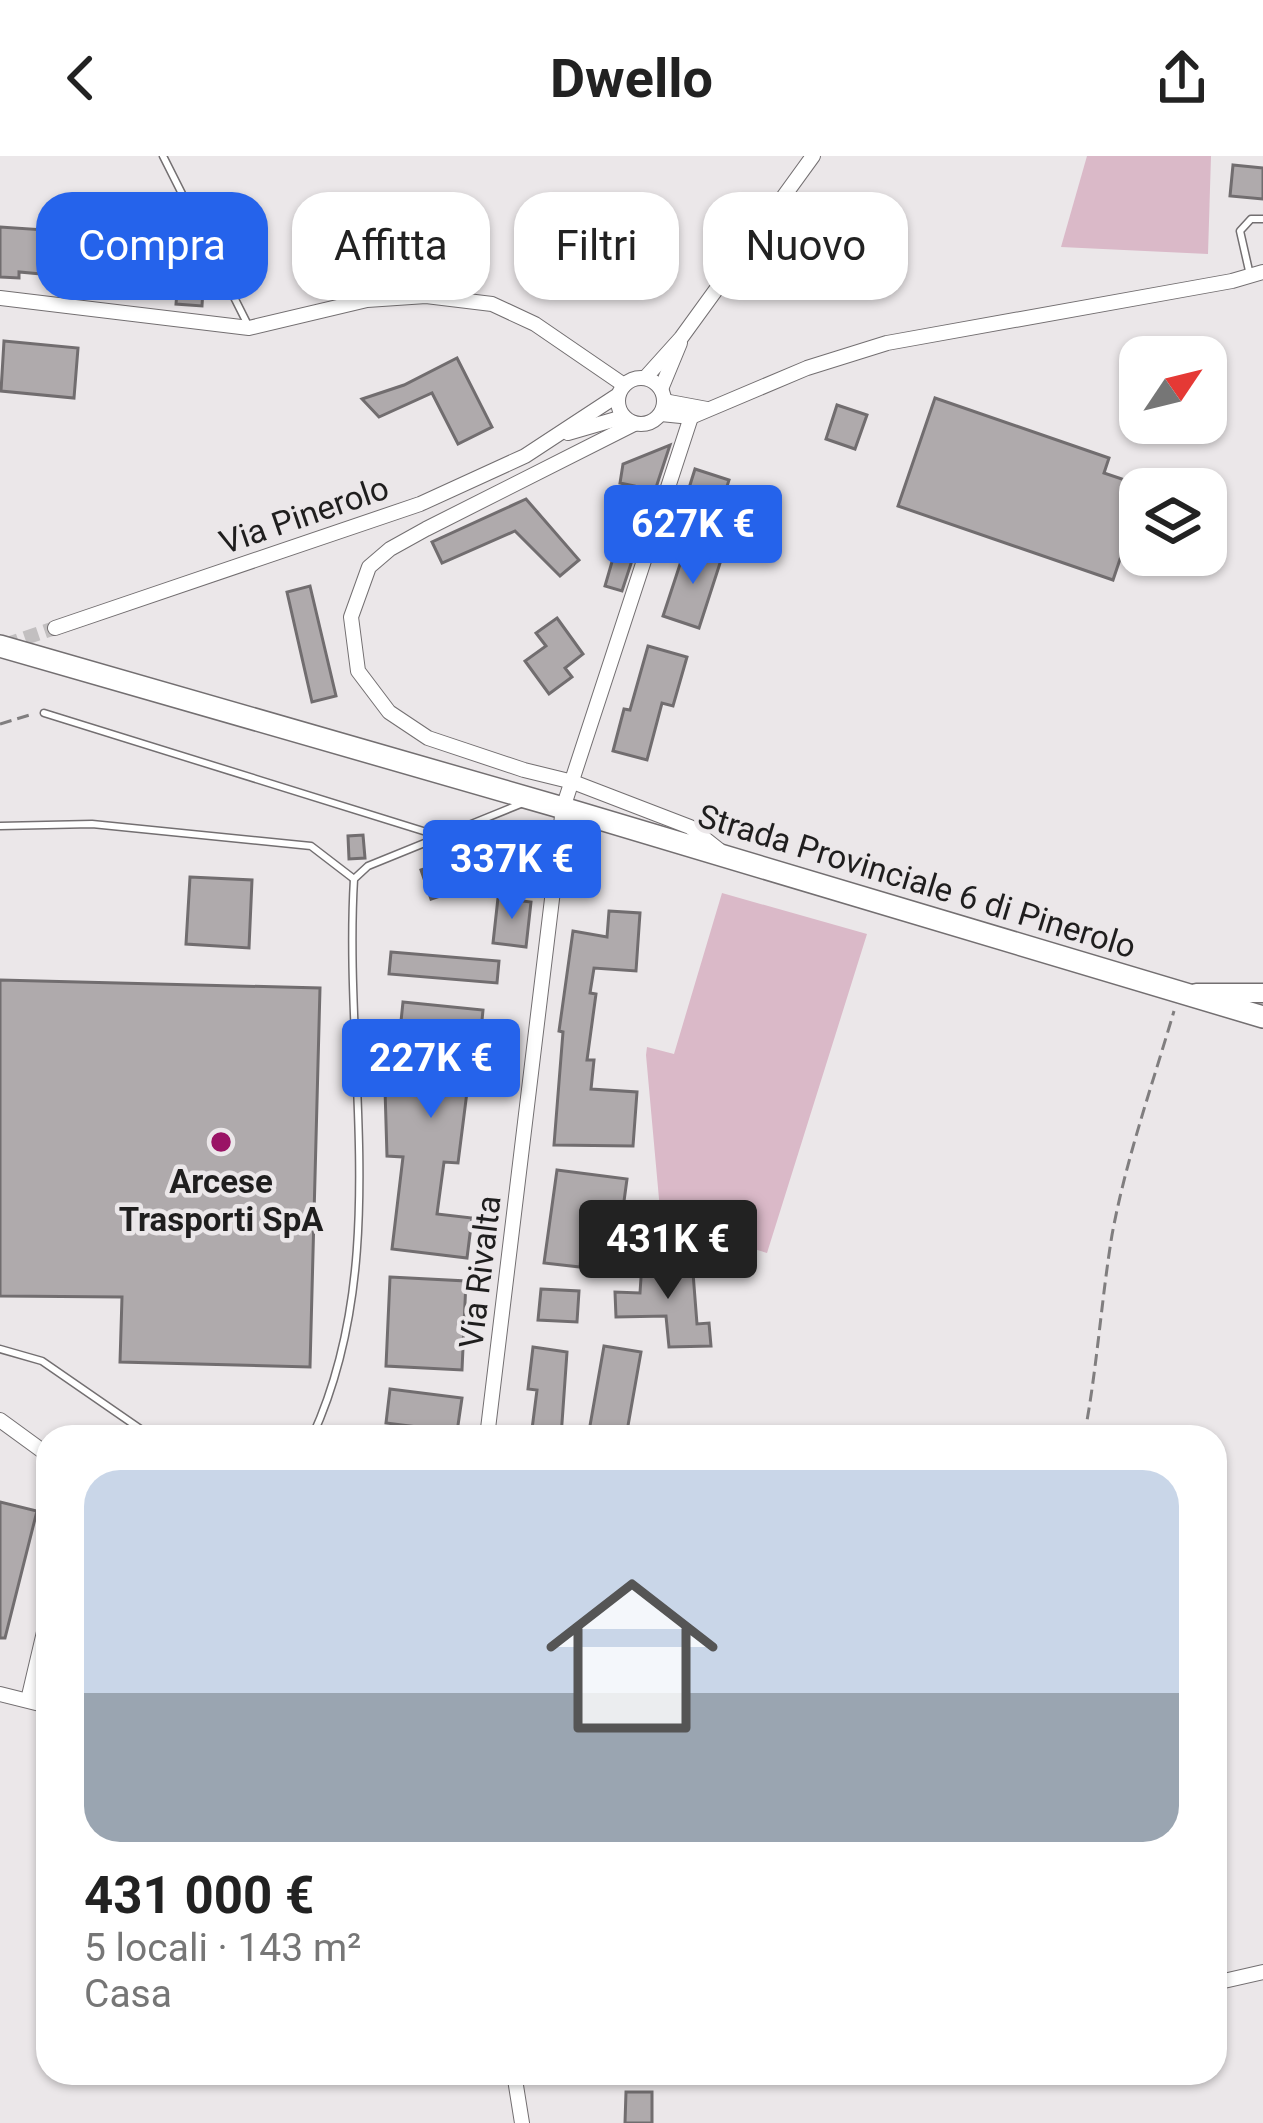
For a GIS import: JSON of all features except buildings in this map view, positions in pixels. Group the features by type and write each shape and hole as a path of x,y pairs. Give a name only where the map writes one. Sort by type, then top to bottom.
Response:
{"main road":[{"name":"Strada Provinciale 6 di Pinerolo","path":"0,646 1263,1017"},
{"path":"1179,993 1263,993"}],"street":[{"path":"813,156 681,338 645,378 662,402 691,417 807,368 887,343 1257,274"},
{"path":"0,298 249,328 367,300 425,296 491,304 535,324 621,390 629,420"},
{"path":"681,338 662,402 648,424 629,420 390,549 369,566 351,617 358,671 389,712 428,738 573,782 690,827 733,860"},
{"name":"Via Pinerolo","path":"55,628 420,504 563,434 588,412 645,378"},
{"path":"662,402 707,410"},
{"name":"Via Rivalta","path":"488,1425 563,808 691,417"},
{"name":"Via Pinerolo","path":"563,434 629,420"},
{"path":"524,770 563,808"},
{"path":"0,1420 36,1446"},
{"path":"28,1700 36,1666"},
{"path":"0,1694 36,1702"},
{"path":"1227,1981 1263,1972"},
{"path":"516,2085 522,2123"}],"lane":[{"path":"163,156 249,328"},
{"path":"1257,274 1240,231 1251,219 1263,219"},
{"path":"44,713 440,836"},
{"path":"315,1425 346,1337 361,1193 351,929 354,879 368,866 532,799"},
{"path":"0,826 92,824 311,846 354,879"},
{"path":"0,1349 42,1361 135,1425"}],"path":[{"path":"0,724 44,713"},
{"path":"1086,1425 1115,1220 1179,993"}],"shaded area":[{"path":"1087,156 1211,156 1208,254 1061,247"},
{"path":"722,893 867,934 767,1253 661,1221 647,1047 674,1054"}],"tunnel":[{"path":"5,645 55,628"}],"place":[{"name":"Arcese Trasporti SpA","path":"221,1142"}]}
